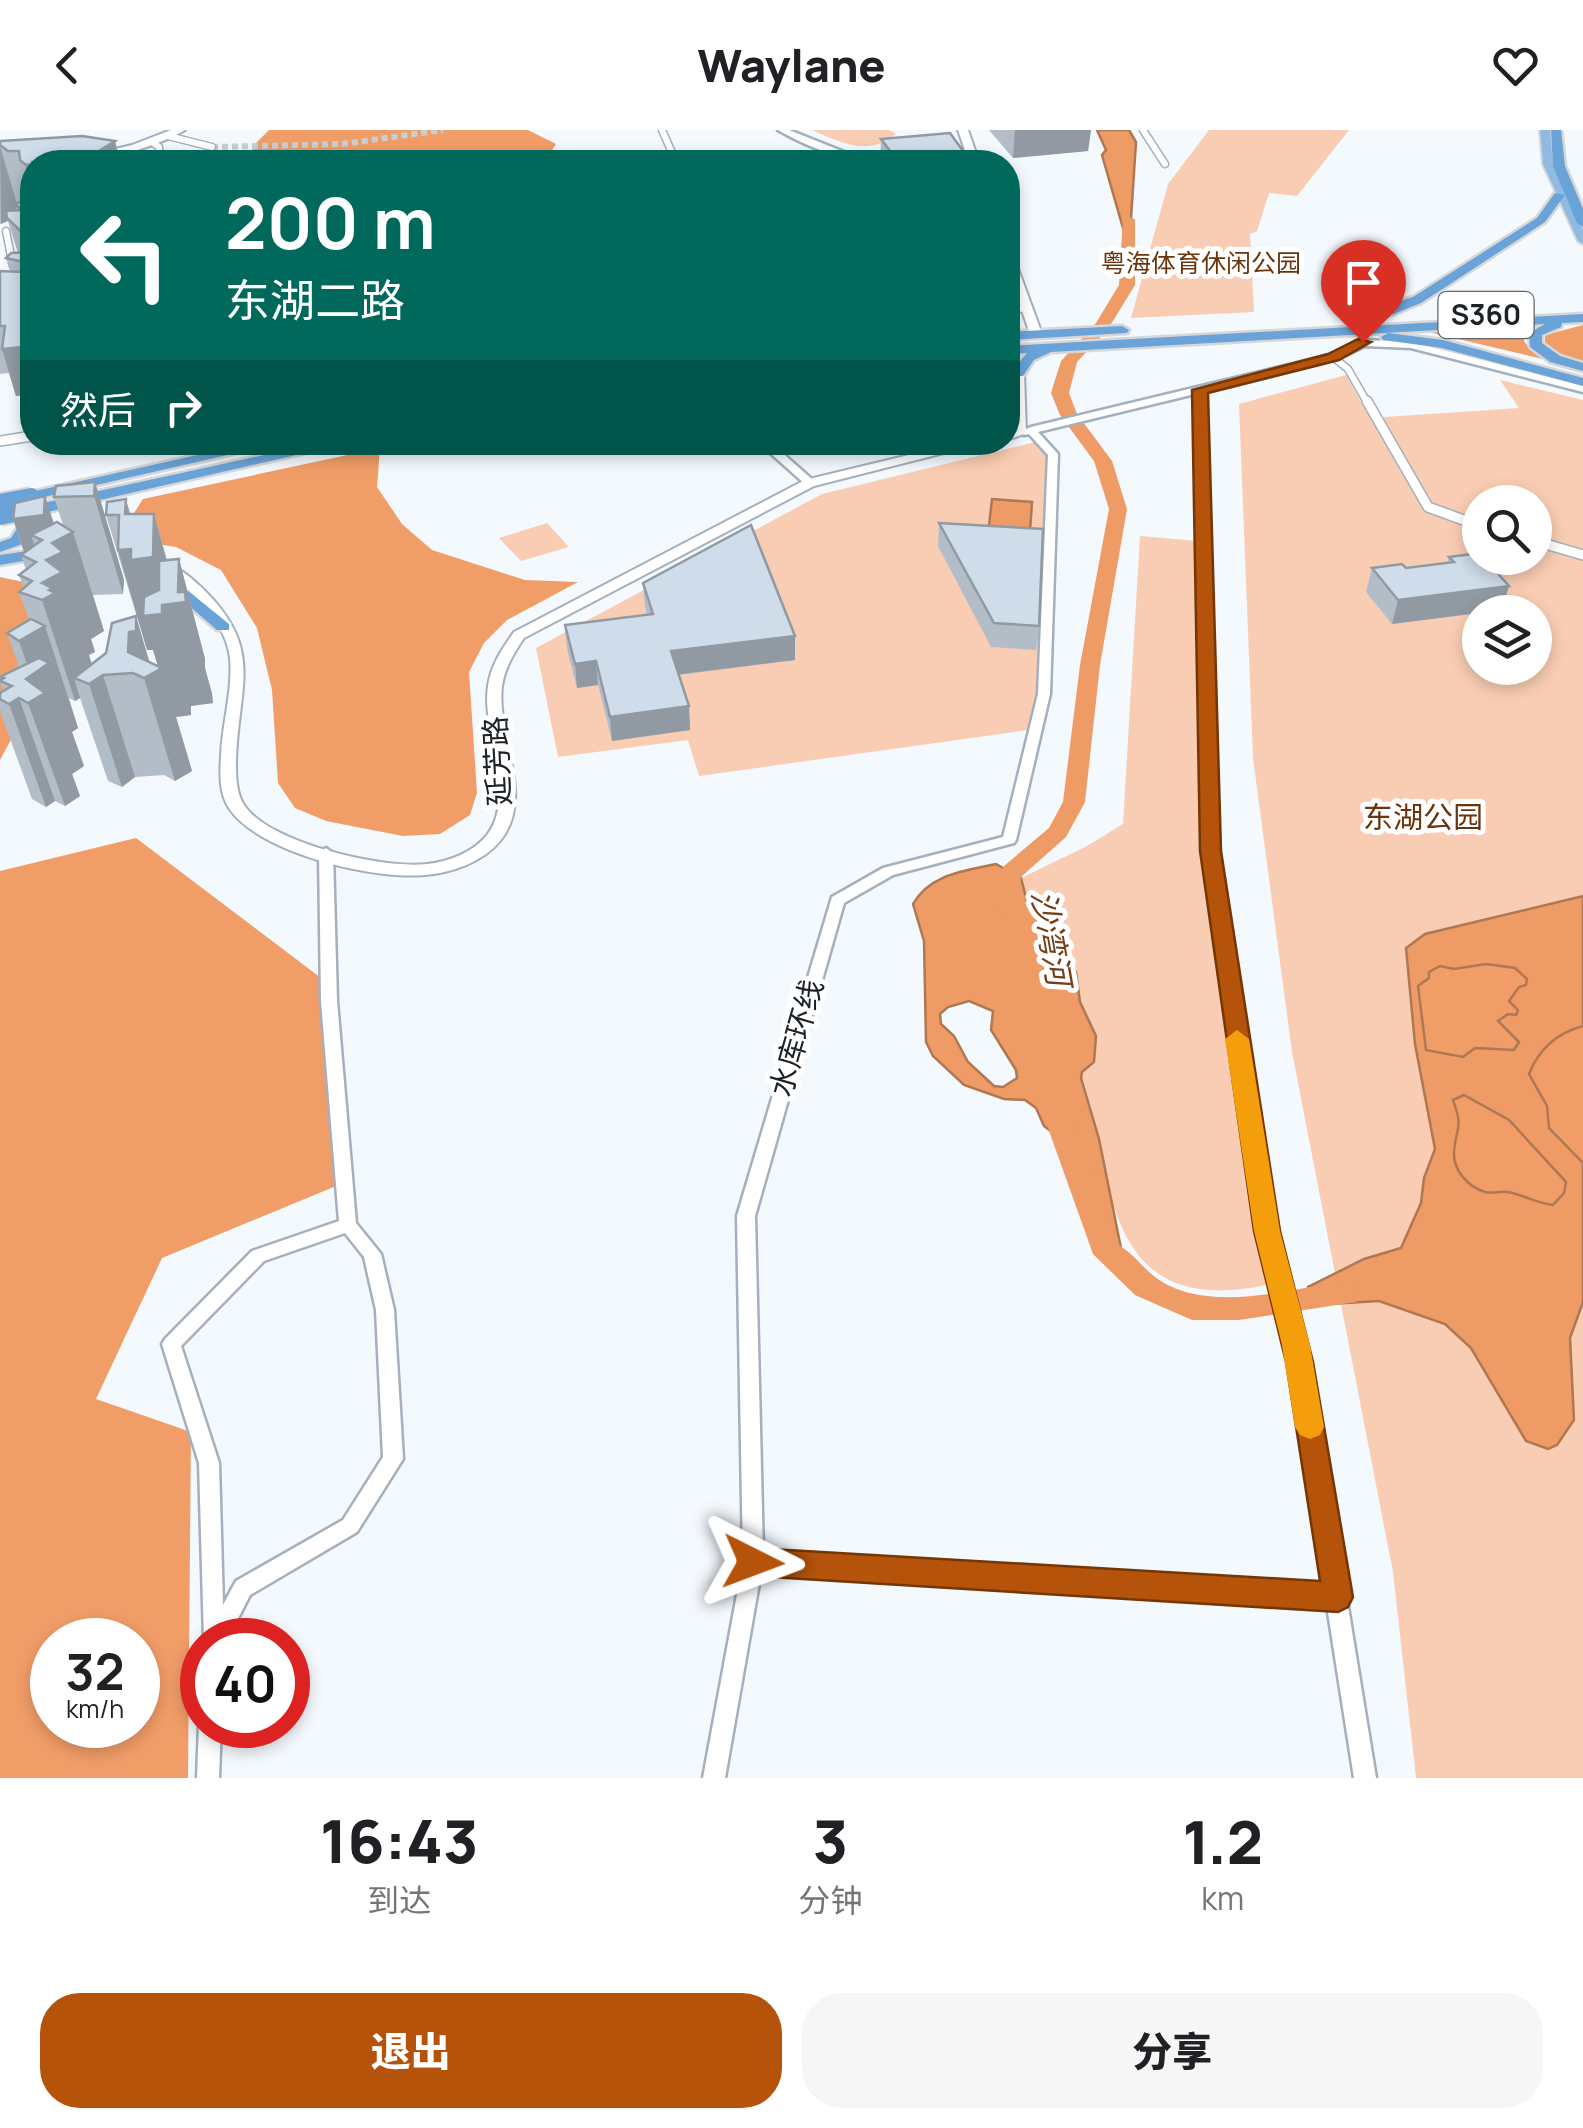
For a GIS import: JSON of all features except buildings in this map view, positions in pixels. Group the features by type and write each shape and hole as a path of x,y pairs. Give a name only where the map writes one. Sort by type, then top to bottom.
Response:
{"highway":[{"path":"1549,132 1583,223"},
{"path":"1296,328 1375,314 1417,300 1541,220 1554,208 1559,194"},
{"path":"1296,328 1583,315"},
{"path":"1583,315 1543,328 1534,338 1547,354 1583,378"},
{"name":"S360","path":"1020,337 1126,337 1388,321 1583,315"},
{"path":"1296,328 1408,334 1518,358 1583,378"},
{"name":"S360","path":"1296,328 1419,340 1583,378"},
{"path":"1020,363 1045,338"},
{"name":"S360","path":"1020,346 1045,338"},
{"path":"0,517 35,502 225,455"},
{"path":"0,502 35,502 279,455"},
{"path":"0,550 17,541 27,524"},
{"path":"0,550 24,548 45,534"},
{"path":"0,560 69,552"},
{"path":"148,565 223,627"}],"main road":[{"path":"118,150 180,130"},
{"path":"1549,132 1548,164 1583,241"},
{"path":"1020,288 1045,338"},
{"path":"1020,402 1026,432"},
{"name":"延芳路","path":"223,627 233,641 239,670 230,792 245,820 263,832 372,866 426,870 458,862 481,850 499,832 505,795 495,671 504,651 519,635 810,483 926,455"},
{"path":"0,494 27,524 45,534"}],"street":[{"path":"782,130 831,150"},
{"path":"1143,130 1165,164"},
{"path":"168,136 212,148"},
{"path":"152,142 159,150"},
{"path":"16,225 3,232 16,279"},
{"path":"1020,309 1027,308"},
{"path":"1026,432 1333,357 1363,342 1411,344 1583,378"},
{"path":"1333,357 1348,369 1428,507 1462,519"},
{"path":"1200,390 1211,851 1273,1260 1296,1345 1365,1778"},
{"name":"水库环线","path":"714,1778 753,1562 746,1216 837,900 888,870 1009,840 1044,694 1053,454 1026,432"},
{"path":"778,455 810,483"},
{"path":"1552,546 1583,554"},
{"path":"227,1618 244,1588 350,1526 393,1458 386,1310 372,1254 348,1225 329,1001 326,853"},
{"path":"214,1618 209,1463 171,1344 258,1256 348,1225"},
{"path":"753,1562 1338,1597"},
{"path":"208,1778 209,1748"}],"green space":[{"path":"812,130 889,130 896,134 876,145 855,146"},
{"name":"粤海体育休闲公园","path":"1209,130 1349,130 1297,196 1269,193 1257,231 1250,234 1254,312 1131,318 1168,184"},
{"name":"东湖公园","path":"1346,375 1370,418 1519,408 1500,380 1583,400 1583,1778 1416,1778 1393,1572 1292,1052 1253,758 1239,404"},
{"path":"1044,440 1058,454 1052,695 1035,729 699,776 688,740 558,757 536,648 822,494 982,455 1020,455 1020,446"},
{"path":"547,523 569,547 521,561 499,538"},
{"path":"1140,536 1197,541 1202,846 1266,1285 1213,1290 1174,1282 1146,1263 1126,1235 1112,1200 1081,1078 1081,1072 1088,1068 1089,1021 1080,1002 1076,972 1029,909 1021,878 1123,824"}],"shaded area":[{"path":"269,130 528,130 556,144 552,150 253,150"},
{"path":"1097,130 1129,130 1136,142 1129,249 1102,155 1106,150"},
{"path":"1537,325 1525,332 1524,341 1551,361 1420,330"},
{"path":"1583,325 1583,363 1561,356 1545,344 1545,335"},
{"path":"347,455 379,455 377,487 402,524 432,550 525,580 578,582 507,620 484,643 469,672 477,793 470,815 440,834 403,836 326,821 295,808 278,783 272,690 257,628 221,570 176,547 118,538 143,499"},
{"path":"992,499 1032,502 1029,546 987,543"},
{"path":"0,577 37,585 27,710 0,760"},
{"path":"136,838 321,978 336,1186 162,1258 96,1399 191,1432 189,1618 180,1618 180,1748 188,1748 188,1778 0,1778 0,871"},
{"path":"996,864 1021,878 1029,909 1076,972 1080,1002 1096,1036 1094,1062 1082,1072 1081,1078 1099,1139 1124,1263 1096,1227 1067,1144 1044,1126 1036,1108 1025,1100 1004,1099 964,1085 933,1056 926,1042 924,941 913,904 938,880","holes":["969,1001 993,1011 991,1030 1016,1070 1017,1078 1003,1087 994,1086 968,1062 954,1036 941,1024 940,1014 948,1007"]},
{"path":"1583,896 1583,1026 1550,1043 1529,1074 1547,1106 1549,1128 1583,1163 1583,1302 1570,1338 1574,1420 1557,1445 1548,1449 1526,1441 1471,1348 1445,1324 1379,1301 1314,1305 1308,1287 1364,1259 1401,1248 1421,1203 1424,1178 1435,1149 1415,1044 1406,948 1425,934","holes":["1486,964 1515,968 1527,979 1526,985 1519,987 1509,1001 1518,1010 1516,1015 1508,1014 1498,1021 1519,1042 1514,1050 1475,1048 1463,1057 1426,1050 1418,986 1440,966 1454,969","1464,1095 1509,1120 1566,1182 1564,1193 1553,1205 1508,1192 1485,1192 1463,1177 1454,1159 1459,1123 1453,1100"]},
{"path":"1486,964 1516,968 1527,979 1519,1010 1507,1031 1520,1041 1514,1050 1475,1048 1464,1057 1426,1050 1418,986 1440,966 1454,969"},
{"path":"1583,1026 1583,1163 1549,1128 1547,1106 1528,1074 1550,1043"},
{"path":"1464,1095 1509,1120 1566,1182 1564,1193 1552,1205 1508,1192 1485,1192 1462,1177 1454,1159 1459,1122 1453,1100"}],"waterway":[{"name":"沙湾河","path":"1005,905 1003,892 1012,872 1058,832 1074,802 1090,665 1118,509 1103,461 1069,415 1060,393 1069,361 1102,326 1127,285 1128,219"},
{"name":"沙湾河","path":"1057,1114 1108,1254 1124,1263 1145,1286 1192,1308 1239,1308 1345,1293"}],"tunnel":[{"path":"212,147 343,144 443,130"}],"slow traffic":[{"path":"1237,1039 1267,1231 1296,1345 1310,1427"}],"route":[{"path":"753,1562 1338,1597 1300,1362 1267,1231 1211,851 1200,390 1333,357 1363,342"}]}
